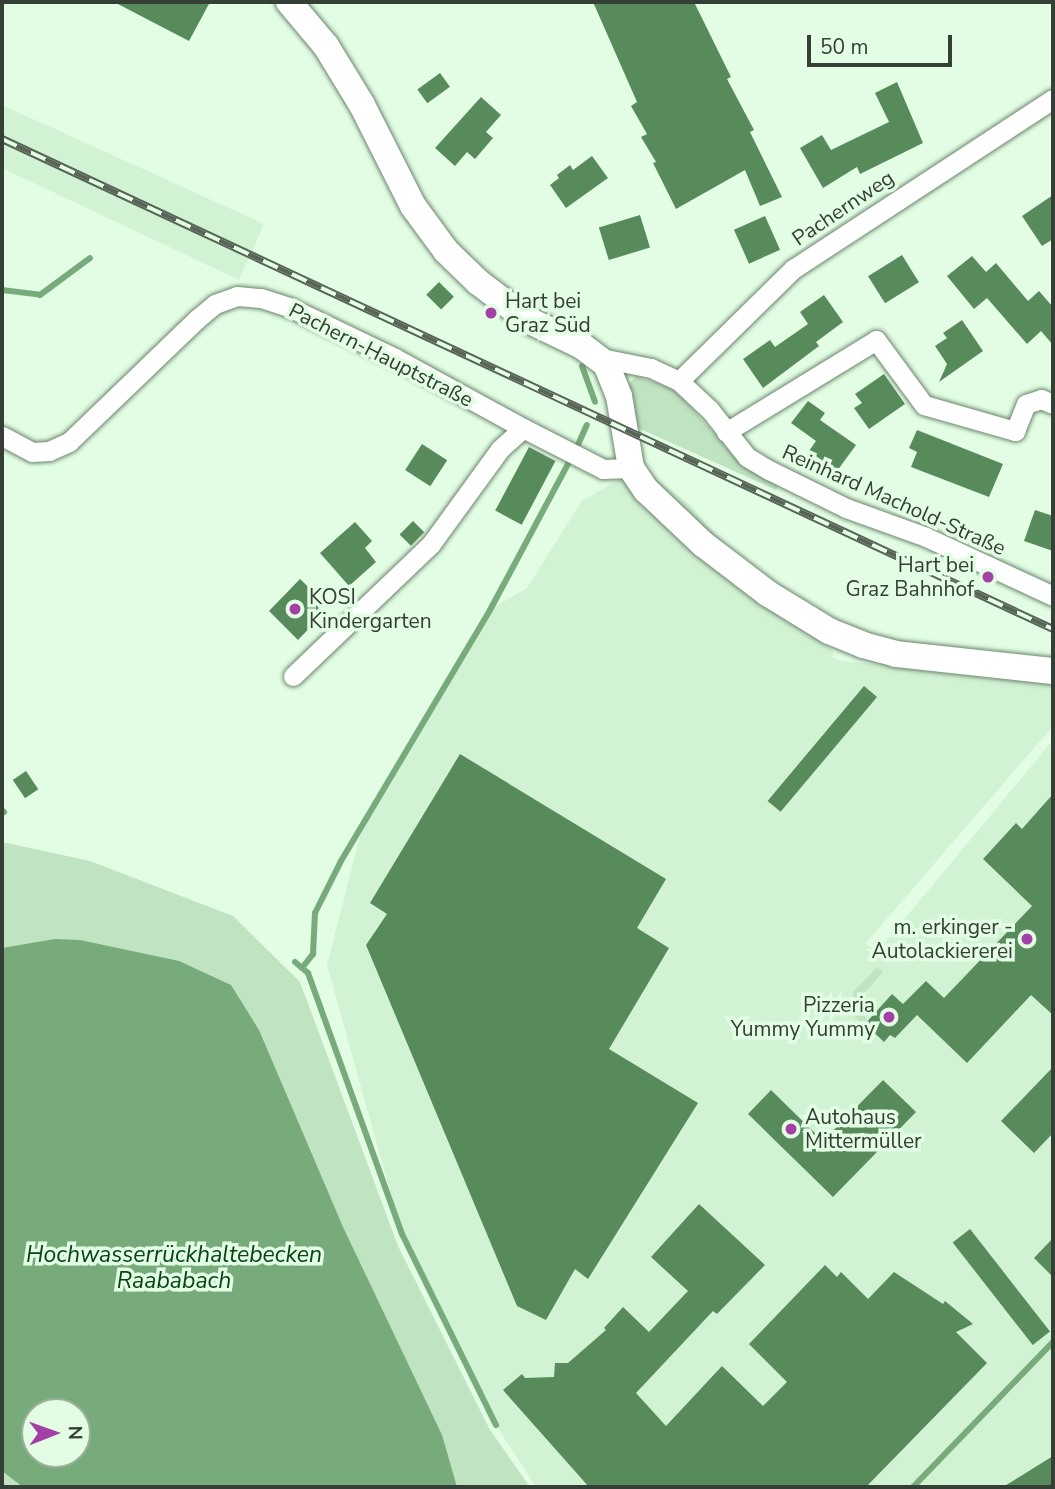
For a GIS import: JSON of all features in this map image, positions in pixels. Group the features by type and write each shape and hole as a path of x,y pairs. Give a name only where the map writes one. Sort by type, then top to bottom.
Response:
{"main road":[{"path":"289,2 326,46 362,104 413,206 459,265 528,320 601,358 619,396 631,468 646,490 703,544 767,593 829,631 863,645 896,654 1053,671"}],"street":[{"name":"Pachernweg","path":"679,382 793,268 1053,99"},
{"name":"Pachern-Hauptstraße","path":"2,436 32,452 49,451 69,442 197,319 215,304 237,296 261,298 315,319 603,469 631,468"},
{"path":"726,432 876,340 924,405 1015,431 1026,404 1041,399 1053,404"},
{"name":"Reinhard Machold-Straße","path":"601,358 651,368 679,382 710,410 747,457 794,483 846,508 926,537 1053,596"},
{"path":"293,676 431,544 500,449 523,428"}],"shaded area":[{"path":"2,105 264,224 239,280 2,168"},
{"path":"636,376 675,389 732,454 750,470 779,485 776,490 636,427 627,387"},
{"path":"640,467 689,504 723,543 834,653 832,657 840,661 1050,679 1053,682 1053,726 865,944 878,951 1053,740 1053,1487 536,1487 496,1425 402,1234 327,965 361,832 490,610 527,588 582,501"},
{"name":"Hochwasserrückhaltebecken Raababach","path":"2,842 90,861 233,916 300,982 398,1246 490,1430 530,1487 2,1487"},
{"path":"877,967 883,972 857,1001 867,1021 863,1026 855,1017 853,992"}],"water":[{"name":"Hochwasserrückhaltebecken Raababach","path":"55,939 80,940 179,961 231,985 259,1030 343,1227 442,1435 457,1487 23,1487 2,1471 2,948"}],"building":[{"path":"114,2 210,2 189,41"},
{"path":"593,2 694,2 731,77 727,79 754,130 750,132 782,197 760,206 745,170 676,209 653,163 656,162 641,137 647,134 631,106 637,102"},
{"path":"440,73 450,87 427,103 417,89"},
{"path":"897,82 923,143 860,174 857,167 823,188 800,148 822,135 831,150 889,122 875,93"},
{"path":"481,97 501,115 486,132 493,138 475,159 467,152 455,166 435,148"},
{"path":"592,156 608,178 566,208 550,185 559,178 557,175 570,165 573,170"},
{"path":"1053,195 1053,239 1042,246 1022,216"},
{"path":"640,215 650,248 609,260 599,228"},
{"path":"765,216 780,250 749,264 734,230"},
{"path":"902,255 919,282 885,303 868,276"},
{"path":"972,256 986,272 996,263 1028,301 1039,291 1053,307 1053,345 1041,331 1027,344 987,298 974,309 947,276"},
{"path":"439,282 454,297 441,310 426,295"},
{"path":"824,295 843,322 816,342 819,346 763,388 743,359 770,340 775,347 808,324 800,312"},
{"path":"962,320 983,351 939,382 947,364 935,346 947,338 943,333"},
{"path":"884,374 905,404 869,429 854,408 862,403 855,394"},
{"path":"808,401 825,413 820,420 856,445 837,471 809,451 816,441 791,423"},
{"path":"917,430 1003,464 989,497 911,467 917,452 909,448"},
{"path":"422,444 447,460 430,486 405,470"},
{"path":"529,447 555,461 522,525 495,511"},
{"path":"1035,510 1053,516 1053,551 1024,541"},
{"path":"413,521 424,532 411,546 400,534"},
{"path":"355,522 372,541 365,548 376,562 349,586 320,553"},
{"name":"KOSI Kindergarten","path":"300,579 324,602 318,608 324,613 298,640 269,611"},
{"path":"864,686 877,697 781,812 768,801"},
{"path":"460,754 666,879 637,928 669,948 609,1049 698,1103 588,1279 575,1269 546,1320 517,1306 366,945 387,914 370,903"},
{"path":"26,771 38,789 25,798 13,780"},
{"name":"m. erkinger - Autolackiererei","path":"1053,794 1053,1015 1031,995 967,1063 917,1015 895,1038 890,1035 884,1042 865,1024 892,994 903,1004 926,981 944,998 1032,906 983,859 1016,823 1022,829"},
{"path":"1053,1067 1053,1133 1034,1153 1001,1121"},
{"path":"883,1080 916,1112 833,1197 748,1114 771,1090 823,1141"},
{"path":"699,1204 765,1265 717,1314 713,1311 636,1393 666,1426 722,1366 763,1406 787,1382 749,1344 825,1265 837,1277 841,1272 868,1299 894,1272 943,1304 945,1301 973,1324 956,1332 987,1363 866,1487 589,1487 503,1390 522,1374 525,1378 554,1377 555,1363 568,1363 606,1330 604,1328 623,1307 649,1332 688,1291 651,1257"},
{"path":"970,1229 1050,1331 1033,1345 953,1243"},
{"path":"1053,1238 1053,1277 1034,1258"},
{"path":"1053,1456 1053,1487 1003,1487"}],"waterway":[{"path":"2,290 40,295 90,258"},
{"path":"582,366 595,402"},
{"path":"577,447 587,425"},
{"path":"302,968 313,954 315,913 341,861 490,610 570,460"},
{"path":"295,962 308,973 402,1234 496,1425"},
{"path":"913,1487 1053,1342"}],"railway":[{"path":"2,139 1053,629"}],"place":[{"name":"Hart bei Graz Süd","path":"491,313"},
{"name":"Hart bei Graz Bahnhof","path":"988,577"},
{"name":"KOSI Kindergarten","path":"295,609"},
{"name":"m. erkinger - Autolackiererei","path":"1027,939"},
{"name":"Pizzeria Yummy Yummy","path":"889,1017"},
{"name":"Autohaus Mittermüller","path":"791,1129"}]}
